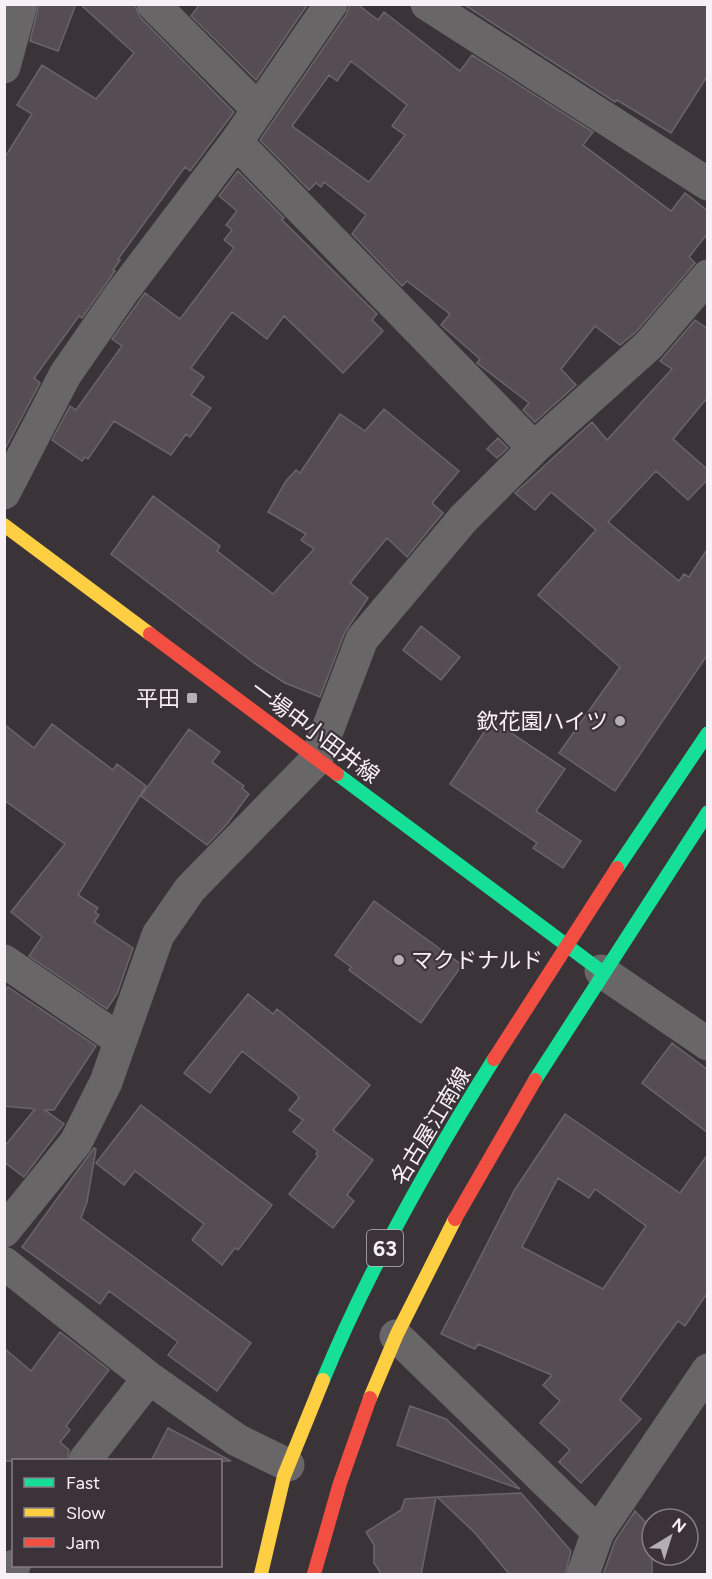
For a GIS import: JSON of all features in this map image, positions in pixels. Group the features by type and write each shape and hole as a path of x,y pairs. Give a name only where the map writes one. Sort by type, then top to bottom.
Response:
{"main road":[{"name":"一場中小田井線","path":"4,525 601,971"},
{"name":"名古屋江南線","path":"261,1575 288,1465 351,1313 411,1198 565,946 708,733"},
{"name":"63","path":"314,1575 336,1490 396,1336 454,1222 601,971 708,812"}],"street":[{"path":"4,67 21,4"},
{"path":"153,4 258,110"},
{"path":"4,492 65,375 121,294 236,142 331,4"},
{"path":"427,4 708,184"},
{"path":"236,142 534,448"},
{"path":"4,1231 76,1142 106,1082 158,935 190,889 316,760 362,639 463,519 534,448 649,345 708,276"},
{"path":"4,961 120,1040"},
{"path":"601,971 708,1044"},
{"path":"4,1263 149,1378 237,1440 288,1465"},
{"path":"396,1336 598,1532"},
{"path":"583,1575 598,1532 708,1370"},
{"path":"86,1459 149,1378"}],"building":[{"path":"39,4 76,4 58,51 30,41"},
{"path":"80,4 134,4 140,17 234,112 190,171 185,167 118,259 120,260 113,270 115,271 82,318 79,316 34,378 40,383 4,451 5,157 32,114 17,105 42,65 96,99 134,53"},
{"path":"200,4 308,4 256,80 191,16"},
{"path":"350,4 357,4 378,20 384,12 460,71 472,55 593,132 583,145 671,211 685,193 708,211 708,233 689,257 695,263 636,332 620,345 595,326 561,369 576,385 535,422 523,410 529,403 477,363 480,359 441,325 450,314 407,281 402,286 352,234 366,215 324,182 321,187 316,183 309,190 260,140 346,15","holes":["351,61 407,105 392,126 405,135 369,182 292,126 329,75 337,81"]},
{"path":"463,4 708,4 708,75 671,133 617,100 615,102"},
{"path":"238,171 284,218 282,220 377,314 372,320 383,331 343,373 284,316 267,339 232,312 191,368 204,377 191,395 211,408 190,437 186,434 171,455 114,421 88,459 85,457 82,461 52,440 70,406 76,410 122,346 112,339 145,293 180,319 234,248 224,240 232,230 226,225 237,211 219,196"},
{"path":"695,320 708,329 708,397 673,439 708,470 708,479 688,500 656,471 608,522 679,581 684,574 689,577 708,548 708,654 615,791 559,753 620,667 538,595 596,530 551,492 535,510 515,493 592,422 607,440 672,369 660,361"},
{"path":"384,409 459,471 432,503 443,513 407,557 387,538 350,583 368,598 345,632 320,697 285,683 254,663 111,554 153,496 220,546 217,551 273,594 314,549 301,540 306,534 268,512 286,481 296,470 300,473 340,414 365,431"},
{"path":"498,438 508,448 497,458 487,449"},
{"path":"421,626 460,657 441,680 403,650"},
{"path":"492,720 565,769 536,811 581,841 563,868 533,848 537,843 450,784"},
{"path":"4,724 34,748 52,724 113,770 117,764 146,786 78,895 98,908 95,912 99,915 94,922 133,948 117,994 107,1009 29,956 42,937 11,912 65,844 4,800"},
{"path":"189,729 220,752 212,762 244,786 242,788 249,794 227,824 207,845 141,796"},
{"name":"マクドナルド","path":"374,901 462,965 421,1023 349,970 351,967 335,955"},
{"path":"8,987 96,1046 54,1110 45,1110 64,1124 24,1177 4,1162 4,1147 35,1109 4,1106 4,992"},
{"path":"248,994 273,1014 277,1009 370,1085 333,1130 373,1160 347,1195 354,1201 333,1228 289,1194 318,1156 316,1154 318,1151 293,1132 303,1120 289,1110 299,1098 297,1094 242,1051 210,1093 184,1073"},
{"path":"672,1043 708,1070 708,1133 642,1083"},
{"path":"141,1105 272,1205 238,1250 235,1248 222,1265 192,1240 204,1224 135,1171 124,1185 96,1163"},
{"path":"565,1114 680,1193 708,1154 708,1292 685,1326 678,1321 620,1400 641,1419 581,1483 559,1462 570,1450 540,1423 560,1401 543,1385 552,1375 478,1344 475,1349 441,1334 514,1191","holes":["558,1178 589,1198 595,1189 646,1226 603,1289 522,1247"]},
{"path":"94,1148 96,1149 87,1202 81,1218 251,1343 217,1391 168,1355 178,1342 109,1291 100,1304 22,1247"},
{"path":"60,1332 109,1370 66,1426 70,1430 60,1442 69,1450 67,1459 4,1461 4,1348 31,1371"},
{"path":"410,1406 446,1419 520,1489 397,1445"},
{"path":"168,1428 231,1461 222,1461 222,1459 152,1459"},
{"path":"521,1493 571,1551 565,1575 510,1575 475,1533 437,1497"},
{"path":"436,1497 421,1575 382,1575 374,1563 374,1545 366,1532 401,1510 405,1499"},
{"path":"635,1511 640,1516 640,1567 652,1567 652,1575 603,1575 615,1541"}],"traffic: fast":[{"path":"617,868 708,733"},
{"path":"337,774 601,971"},
{"path":"535,1080 708,812"},
{"path":"323,1380 380,1256 447,1136 494,1059"}],"traffic: slow":[{"path":"4,525 150,634"},
{"path":"370,1398 397,1334 455,1219"},
{"path":"261,1574 284,1476 323,1380"}],"traffic: jam":[{"path":"150,634 337,774"},
{"path":"494,1059 617,868"},
{"path":"455,1219 535,1080"},
{"path":"314,1574 340,1483 370,1398"}],"place":[{"name":"平田","path":"192,698"},
{"name":"欽花園ハイツ","path":"620,721"},
{"name":"マクドナルド","path":"399,960"}]}
